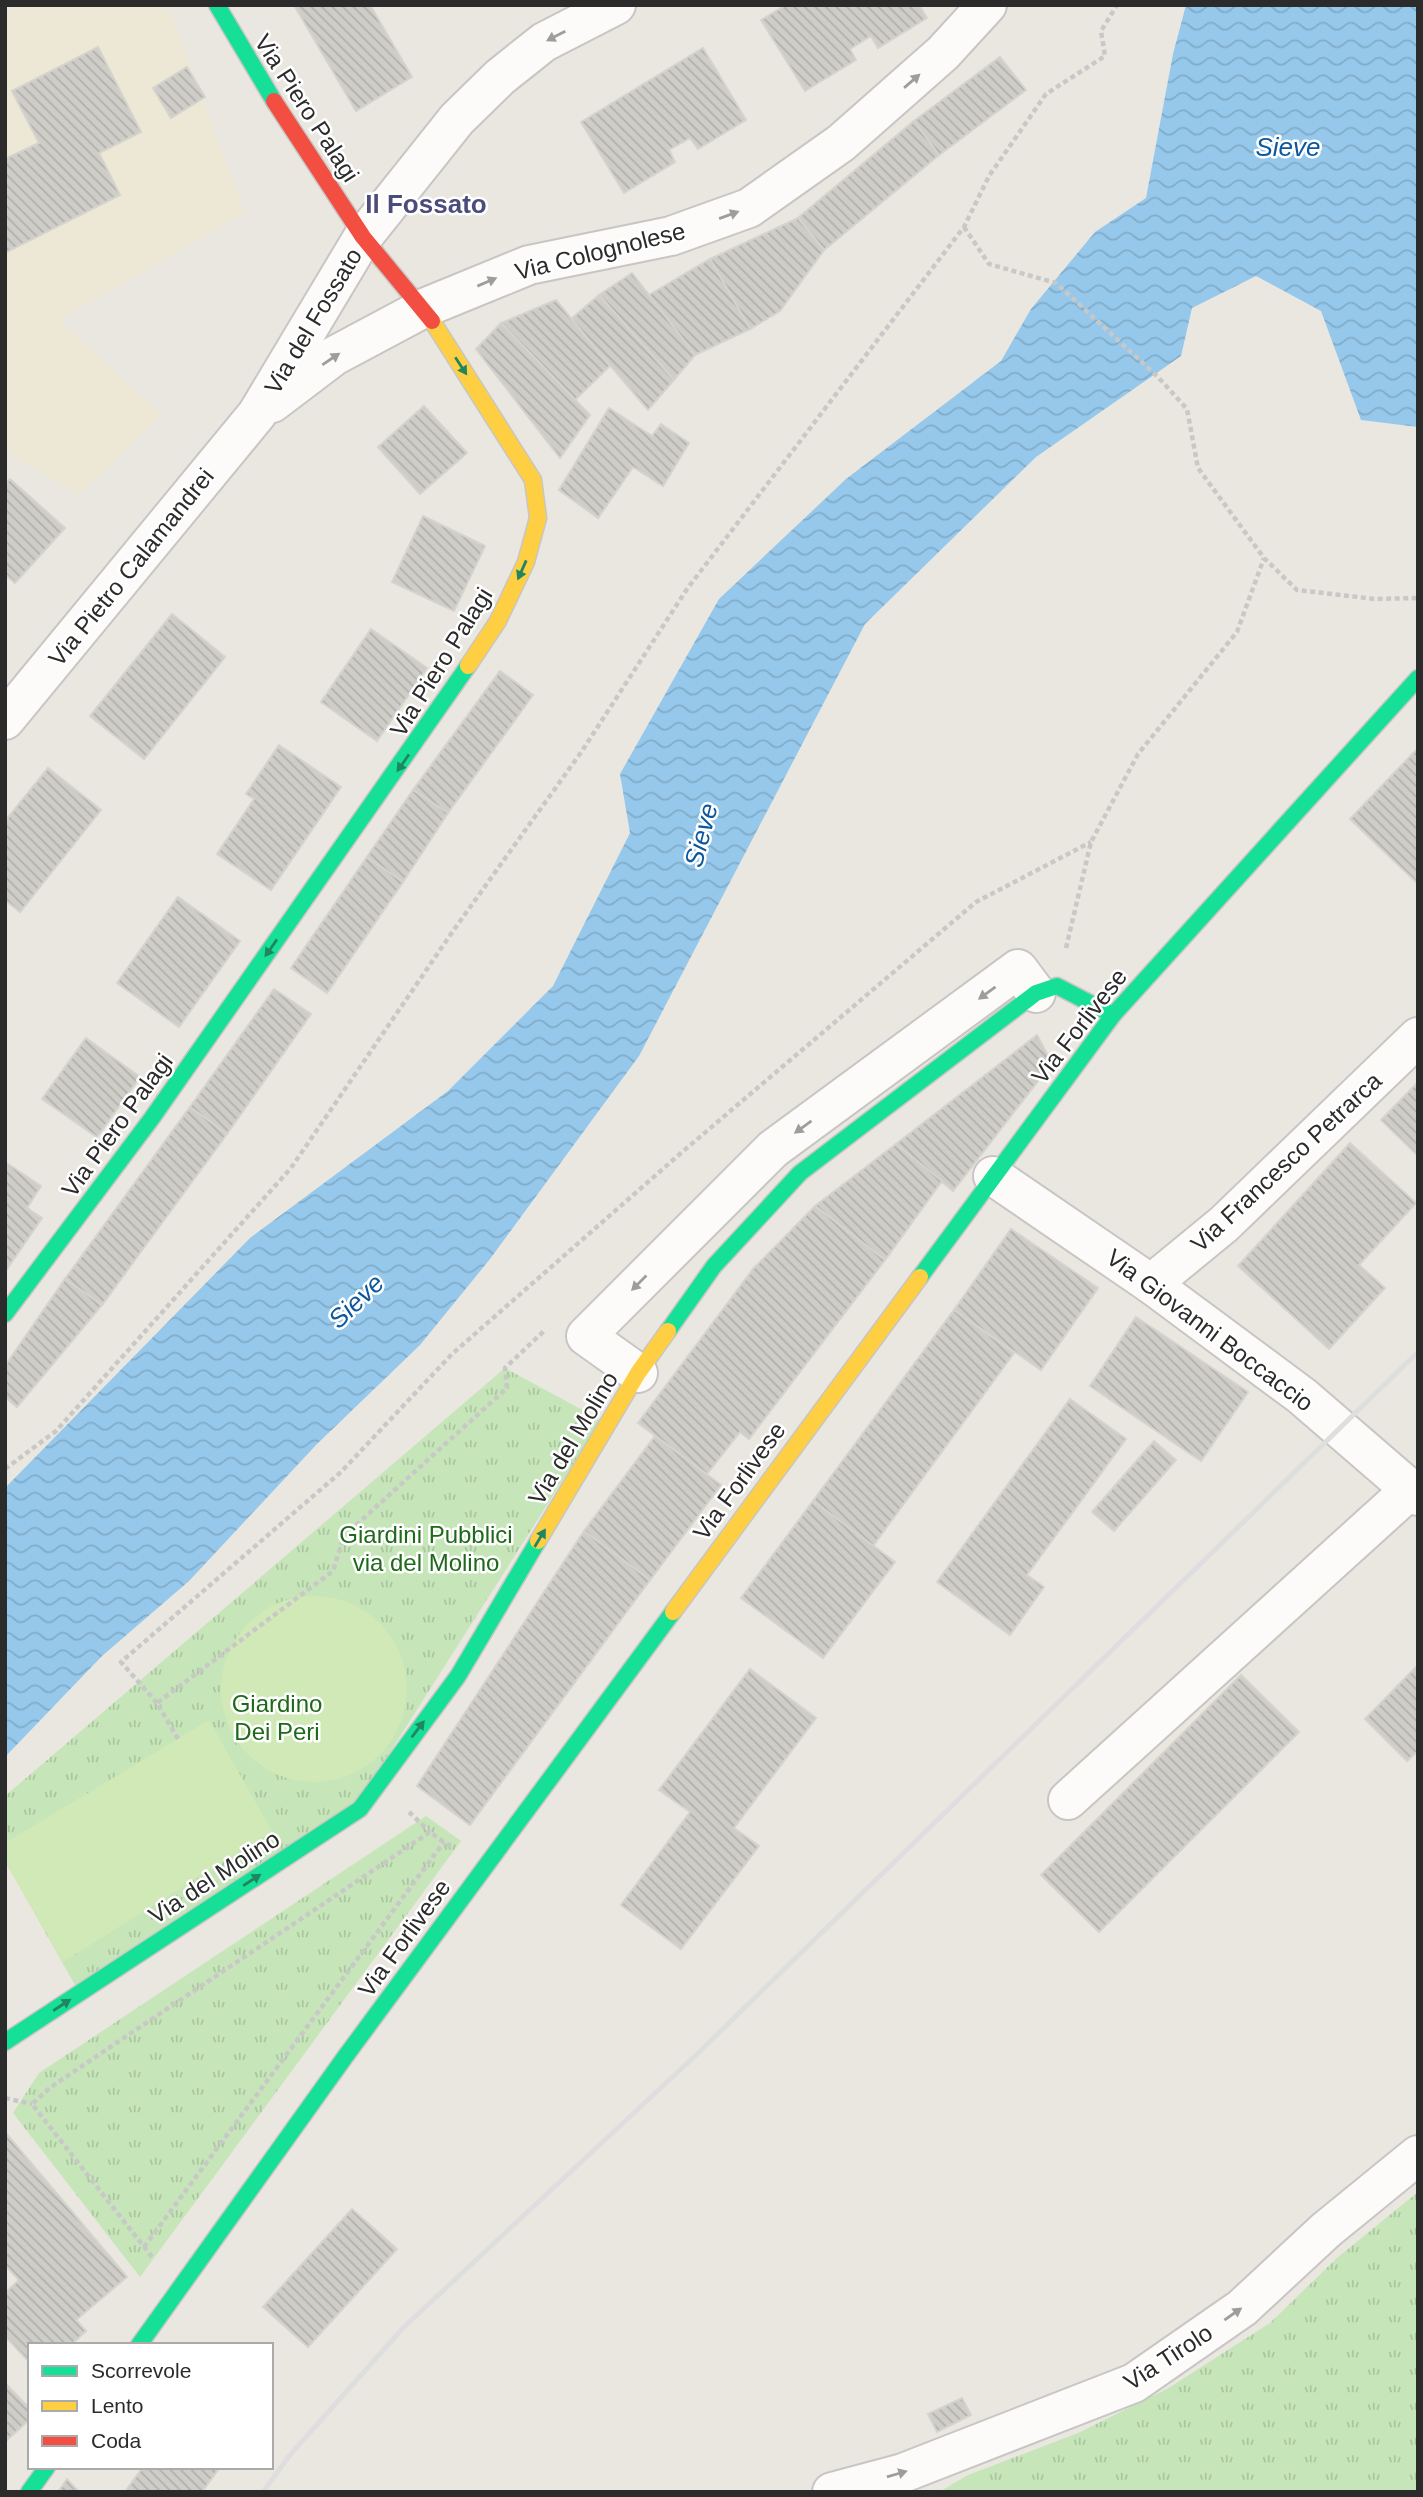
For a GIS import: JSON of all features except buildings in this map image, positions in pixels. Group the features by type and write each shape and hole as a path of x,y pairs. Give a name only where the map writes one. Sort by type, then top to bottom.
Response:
{"street":[{"name":"Via Piero Palagi","path":"5,1314 152,1118 425,732 498,621 526,562 538,518 533,480 424,308 363,237 241,50 218,5"},
{"name":"Via del Fossato","path":"257,414 363,237 457,119 500,77 544,42 616,5"},
{"name":"Via Colognolese","path":"257,414 334,356 424,308 529,265 671,236 749,208 841,143 943,53 987,5"},
{"name":"Via Pietro Calamandrei","path":"5,720 257,414"},
{"name":"Via Forlivese","path":"140,2343 484,1868 1112,1015 1418,678"},
{"path":"638,1373 586,1336 773,1149 1018,969 1046,989 1112,1015"},
{"name":"Via del Molino","path":"5,2042 359,1809 458,1676 638,1373 714,1266 800,1173 1046,989"},
{"name":"Via Francesco Petrarca","path":"1151,1284 1224,1224 1418,1037"},
{"name":"Via Giovanni Boccaccio","path":"993,1176 1151,1284 1302,1396 1414,1493"},
{"path":"1068,1800 1414,1493"},
{"name":"Via Tirolo","path":"832,2492 902,2473 1134,2383 1242,2308 1326,2230 1418,2155"},
{"path":"29,2492 46,2469"}],"path":[{"path":"5,1469 56,1431 291,1168 453,932 582,751 687,589 964,226 989,176 1046,94 1105,56 1101,31 1117,5"},
{"path":"964,226 989,264 1056,284 1158,377 1187,409 1198,468 1264,558 1297,590 1375,599 1418,598"},
{"path":"1046,989 1091,842 1138,754 1237,632 1264,558"},
{"path":"178,1739 157,1703 121,1662 341,1472 452,1354 681,1153 976,902 1091,842"},
{"path":"157,1703 333,1571 344,1536 507,1388 505,1368 549,1327 586,1336"},
{"path":"33,2104 51,2087 430,1832 484,1868"},
{"path":"144,2247 444,1842"},
{"path":"5,2098 33,2104 154,2259"}],"shaded area":[{"path":"21,5 160,5 171,13 245,213 59,320 162,415 79,495 5,451 5,16"}],"green space":[{"name":"Giardino Dei Peri","path":"505,1368 601,1420 357,1804 75,1985 5,1861 5,1796"},
{"path":"314,1596 332,1597 350,1603 366,1611 380,1623 392,1637 400,1653 406,1671 406,1707 400,1725 392,1741 380,1755 366,1767 350,1775 332,1781 314,1782 296,1781 278,1775 262,1767 248,1755 236,1741 228,1725 222,1707 221,1689 222,1671 228,1653 236,1637 248,1623 262,1611 278,1603 296,1597"},
{"path":"209,1720 272,1831 63,1962 5,1861 5,1843"},
{"path":"426,1816 461,1841 140,2277 13,2113 39,2073"},
{"path":"1418,2192 1418,2492 939,2492 968,2475 1078,2433 1167,2389 1270,2323 1338,2257"}],"water":[{"name":"Sieve","path":"1186,5 1418,5 1418,427 1361,420 1321,311 1256,276 1192,308 1181,356 1036,457 865,624 639,1056 490,1259 420,1345 317,1444 189,1581 102,1656 5,1757 5,1488 250,1238 448,1091 553,986 630,833 620,774 719,599 846,479 1001,361 1031,309 1095,232 1146,198 1173,54"}],"railway":[{"path":"263,2492 289,2456 403,2328 695,2056 1418,1352"}],"traffic: fast":[{"path":"217,5 274,101"},
{"path":"5,1314 152,1118 468,666"},
{"path":"920,1277 1113,1015 1418,678"},
{"path":"668,1331 714,1266 800,1173 1036,993 1057,986 1113,1015"},
{"path":"5,2042 360,1809 458,1676 538,1541"},
{"path":"140,2343 345,2057 673,1612"},
{"path":"29,2492 46,2469"}],"traffic: slow":[{"path":"432,321 533,480 538,518 526,562 498,621 468,666"},
{"path":"673,1612 920,1277"},
{"path":"538,1541 638,1373 668,1331"}],"traffic: jam":[{"path":"274,101 363,237 432,321"}],"district":[{"name":"Il Fossato","path":"426,204"}],"park label":[{"name":"Giardini Pubblici via del Molino","path":"426,1548"}]}
